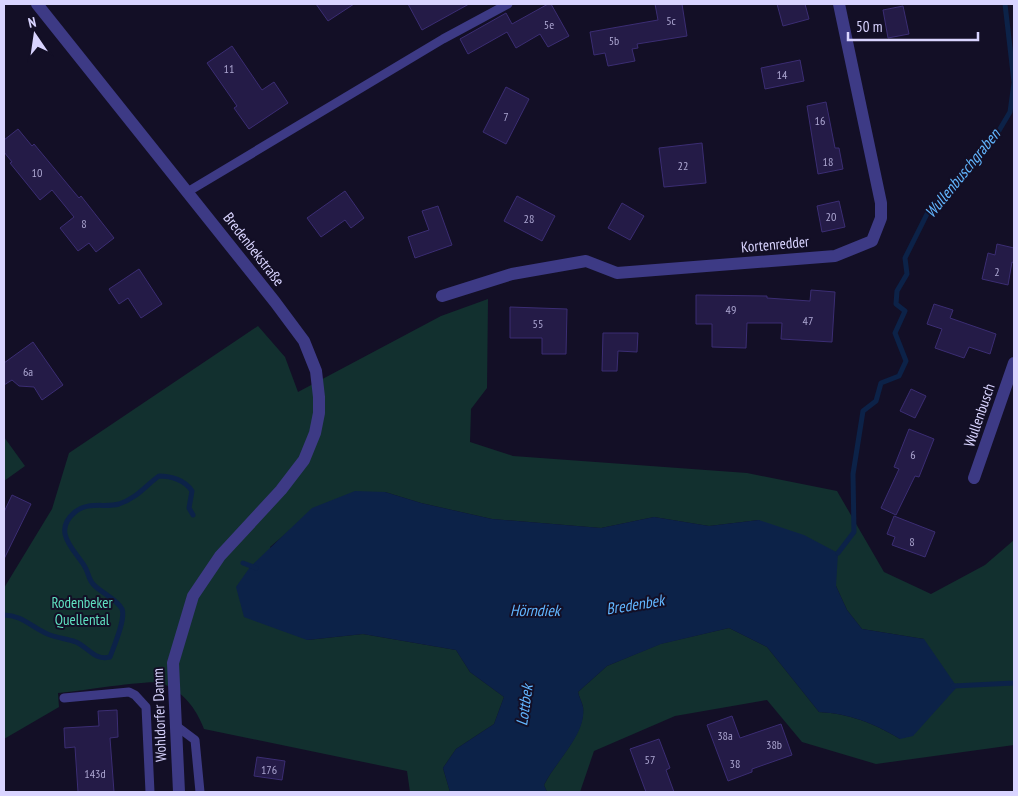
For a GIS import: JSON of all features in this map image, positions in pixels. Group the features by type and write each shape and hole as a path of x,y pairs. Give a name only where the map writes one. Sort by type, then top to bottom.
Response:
{"street":[{"name":"Bredenbekstraße","path":"37,4 188,191 304,341 316,371 319,397 314,433 304,460 282,490 238,534"},
{"name":"Kortenredder","path":"442,296 512,274 586,262 617,273 835,256 872,241 881,218 881,203 839,4"},
{"name":"Wullenbusch","path":"974,478 1014,363"},
{"name":"Wohldorfer Damm","path":"178,792 173,663 193,596 220,556 238,534"}],"lane":[{"path":"188,191 443,39 508,4"},
{"path":"64,698 129,692 135,695 146,707 150,792"},
{"path":"175,725 195,740 200,792"}],"green space":[{"name":"Rodenbeker Quellental","path":"488,299 487,388 471,409 470,442 513,456 747,473 837,491 884,572 931,594 985,565 1014,540 1014,745 876,764 802,742 767,700 675,716 594,751 580,792 547,792 544,785 569,748 580,727 583,707 578,692 607,666 660,644 729,628 767,647 819,712 861,720 900,739 924,639 862,629 847,610 836,586 759,520 709,526 654,517 601,528 492,519 421,503 385,492 290,530 270,547 307,640 363,634 456,650 470,672 504,697 494,724 456,749 443,768 450,792 410,792 407,771 204,729 188,701 169,686 155,682 58,693 59,707 4,739 4,588 52,509 69,453 258,326 285,357 298,392 441,316"},
{"path":"4,437 25,466 4,481"}],"water":[{"name":"Hörndiek","path":"355,491 385,492 421,503 492,519 601,528 654,517 709,526 759,520 804,535 838,553 836,586 847,610 862,629 924,639 957,687 913,736 900,739 861,720 819,712 767,647 729,628 661,644 607,666 578,692 583,707 580,727 569,748 544,785 547,792 450,792 443,768 456,749 494,724 504,697 470,672 456,650 363,634 307,640 244,617 236,587 250,567 312,508"}],"building":[{"path":"316,4 354,4 328,21"},
{"path":"408,4 469,4 422,30"},
{"path":"551,4 569,36 548,47 540,34 516,48 507,32 468,54 460,39 506,13 512,24"},
{"path":"655,4 682,4 687,36 637,44 638,48 632,49 635,61 608,66 605,53 594,55 590,32 658,20"},
{"path":"777,4 805,4 809,19 783,26"},
{"path":"903,6 909,34 888,38 883,10"},
{"path":"232,46 262,90 274,82 288,103 249,129 234,108 237,106 207,63"},
{"path":"800,60 804,81 765,89 761,68"},
{"path":"506,87 529,99 506,144 483,132"},
{"path":"826,102 835,148 839,148 843,169 818,174 807,106"},
{"path":"18,129 32,146 34,144 79,198 81,196 114,238 96,252 89,243 78,251 60,228 74,217 52,190 40,200 10,163 12,162 4,152 4,140"},
{"path":"702,143 706,183 664,187 659,148"},
{"path":"345,191 364,218 351,228 345,220 321,237 307,218"},
{"path":"517,196 555,216 542,241 504,221"},
{"path":"839,201 845,227 822,232 817,206"},
{"path":"622,203 644,216 630,240 608,228"},
{"path":"438,206 452,245 415,258 408,237 429,230 422,211"},
{"path":"997,244 1014,248 1014,263 1012,262 1008,285 982,279 988,253 995,255"},
{"path":"139,269 162,304 141,318 128,298 119,304 109,289"},
{"path":"811,290 835,292 832,342 781,339 782,323 747,323 746,348 712,347 712,324 696,324 696,295 767,296 767,298 810,301"},
{"path":"934,304 953,310 950,318 996,334 990,354 969,347 964,358 935,348 942,329 927,324"},
{"path":"510,307 567,309 566,354 542,354 542,338 510,338"},
{"path":"603,333 638,333 637,352 618,351 617,371 602,371"},
{"path":"33,342 63,385 42,400 34,387 19,386 12,380 4,385 4,363"},
{"path":"911,389 926,396 915,418 900,411"},
{"path":"909,429 934,439 919,477 915,476 896,515 881,508 899,469 894,467"},
{"path":"12,495 31,504 4,559 4,512"},
{"path":"894,516 935,532 925,557 892,545 895,537 887,534"},
{"path":"117,710 118,737 110,738 114,792 78,792 75,747 65,748 64,728 99,726 98,711"},
{"path":"732,716 740,738 781,724 792,755 752,769 752,772 728,781 707,725"},
{"path":"659,739 670,768 666,770 674,792 646,792 630,749"},
{"path":"257,757 285,761 282,780 254,776"}],"waterway":[{"name":"Wullenbuschgraben","path":"1005,4 1014,82"},
{"name":"Wullenbuschgraben","path":"838,553 854,532 853,474 863,411 876,401 881,383 899,376 906,361 895,333 905,311 896,304 897,291 907,274 905,258 929,210 994,139 1010,112 1014,83"},
{"name":"Bredenbek","path":"4,615 17,617 50,635 76,642 96,656 110,657 121,626 122,609 120,605 96,587 67,541 65,527 68,519 75,512 85,507 119,504 136,495 159,476 177,479 189,487 192,491 189,508 193,515"},
{"name":"Bredenbek","path":"243,563 256,568"},
{"name":"Bredenbek","path":"953,686 1014,683"}],"water label":[{"name":"Lottbek","path":"524,705"}]}
